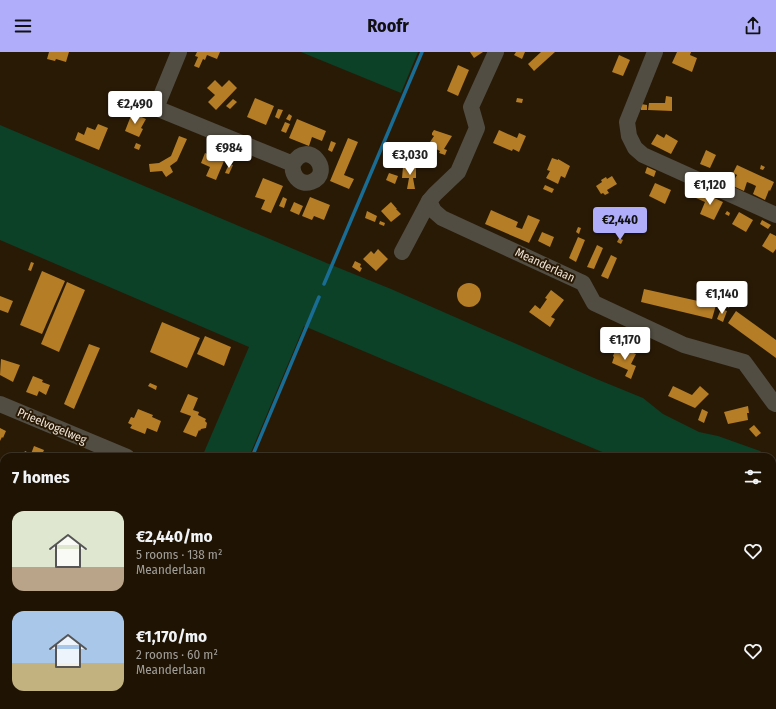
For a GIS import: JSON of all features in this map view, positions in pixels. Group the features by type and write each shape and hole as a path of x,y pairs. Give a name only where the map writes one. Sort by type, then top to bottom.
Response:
{"street":[{"path":"156,108 179,52"},
{"path":"402,252 429,201 458,172 477,128 471,107 496,52"},
{"path":"655,52 627,122 629,136 635,148 643,154 776,215"},
{"path":"134,98 293,164"},
{"name":"Meanderlaan","path":"429,201 434,211 442,218 583,283 594,302 684,345 744,362 776,404"},
{"name":"Prieelvogelweg","path":"0,404 117,453"}],"green space":[{"path":"301,52 418,52 401,93"},
{"path":"0,125 391,289 643,398 663,414 699,432 718,436 763,453 605,453 304,326 251,453 204,453 249,347 0,240"}],"building":[{"path":"49,52 69,52 66,62 56,59 55,61 47,59"},
{"path":"197,52 220,52 217,59 207,55 205,60 203,59 199,68 194,66 198,57 195,56"},
{"path":"470,52 483,52 474,58"},
{"path":"516,52 525,52 522,59 514,55"},
{"path":"541,52 555,52 534,71 528,64"},
{"path":"677,52 691,52 690,55 697,58 692,72 672,63"},
{"path":"619,55 630,60 623,76 612,72"},
{"path":"458,65 469,70 458,96 447,91"},
{"path":"215,80 222,87 229,80 237,88 216,110 208,102 215,95 207,88"},
{"path":"666,96 672,97 672,111 648,110 649,103 665,103"},
{"path":"255,98 274,106 266,125 247,117"},
{"path":"517,98 523,99 522,103 516,102"},
{"path":"233,99 237,102 230,109 226,106"},
{"path":"641,104 647,105 647,110 641,110"},
{"path":"278,109 283,110 279,119 275,117"},
{"path":"132,113 146,119 141,128 143,129 139,137 125,131"},
{"path":"289,114 292,116 290,121 286,119"},
{"path":"297,119 326,131 322,141 312,137 309,146 289,138"},
{"path":"285,122 290,124 286,133 281,131"},
{"path":"98,124 108,128 99,150 75,140 78,132 84,135 87,127 95,130"},
{"path":"434,130 452,136 444,149 447,150 445,155 439,153 440,151 436,149 435,152 426,148 434,136 432,133"},
{"path":"499,130 517,138 519,133 526,136 519,152 513,149 512,151 493,143"},
{"path":"657,134 664,138 666,134 678,141 671,154 651,144"},
{"path":"179,136 187,139 177,161 170,166 173,172 166,177 162,171 150,172 149,164 159,163 171,156"},
{"path":"348,138 358,142 344,175 354,179 349,189 330,181"},
{"path":"331,141 336,143 332,152 328,150"},
{"path":"136,143 141,145 139,150 134,148"},
{"path":"416,146 424,149 422,153 415,150"},
{"path":"706,150 716,155 710,168 700,164"},
{"path":"205,153 224,161 216,180 206,176 210,167 201,163"},
{"path":"552,158 558,159 570,166 565,178 561,176 558,184 546,178 550,171 547,170"},
{"path":"229,164 233,165 229,174 225,173"},
{"path":"737,165 774,182 765,200 753,194 756,186 752,184 747,182 744,191 731,185 737,175 733,173"},
{"path":"761,165 765,167 763,170 760,169"},
{"path":"403,167 416,167 416,178 413,178 415,189 407,189 409,178 402,178"},
{"path":"647,167 656,171 654,177 645,173"},
{"path":"389,173 398,176 395,184 386,180"},
{"path":"612,176 617,184 607,190 609,193 605,195 603,193 601,194 596,186 602,182 601,180"},
{"path":"263,178 283,186 271,213 261,209 265,200 255,197"},
{"path":"655,183 671,190 665,204 649,196"},
{"path":"545,185 554,189 552,193 543,189"},
{"path":"699,191 723,202 714,220 700,214 705,202 696,198"},
{"path":"283,197 287,199 284,208 279,206"},
{"path":"310,197 330,205 324,220 314,216 312,220 302,216"},
{"path":"294,202 303,206 299,215 290,211"},
{"path":"391,202 401,214 391,222 381,211"},
{"path":"491,210 518,222 516,227 522,229 528,215 540,220 529,243 485,224"},
{"path":"367,211 377,216 375,222 365,218"},
{"path":"727,211 730,213 729,216 725,214"},
{"path":"739,212 753,220 746,232 732,224"},
{"path":"762,220 771,225 768,229 760,224"},
{"path":"380,221 385,223 384,226 379,224"},
{"path":"578,227 581,228 579,234 576,232"},
{"path":"542,232 554,237 550,247 538,241"},
{"path":"770,233 776,236 776,249 773,253 762,246"},
{"path":"578,237 585,240 576,262 569,258"},
{"path":"619,238 623,240 621,244 617,242"},
{"path":"597,245 603,248 594,269 587,267"},
{"path":"378,249 388,259 376,271 363,259 371,251 374,254"},
{"path":"611,255 617,258 608,279 601,276"},
{"path":"355,261 361,264 360,267 362,268 360,272 352,267"},
{"path":"31,262 34,263 31,271 28,270"},
{"path":"42,271 65,281 42,334 20,325"},
{"path":"67,282 85,290 59,352 41,344"},
{"path":"469,283 477,287 481,295 477,303 469,307 461,303 457,295 461,287"},
{"path":"644,289 716,305 712,319 641,302"},
{"path":"551,290 564,300 551,317 555,319 550,327 529,312 535,305 540,309"},
{"path":"0,296 13,301 8,313 0,310"},
{"path":"725,303 730,305 729,308 724,305"},
{"path":"721,309 727,311 723,322 717,319"},
{"path":"736,311 776,340 776,358 728,323"},
{"path":"162,322 200,338 187,368 150,352"},
{"path":"205,336 231,347 224,366 197,354"},
{"path":"89,344 100,348 74,409 64,404"},
{"path":"617,346 636,354 631,364 636,366 631,379 625,376 628,370 612,363"},
{"path":"1,359 20,365 13,382 0,375"},
{"path":"33,376 50,385 46,395 39,391 37,396 26,392"},
{"path":"150,383 157,386 156,390 148,386"},
{"path":"673,386 692,395 700,386 709,394 695,408 668,396"},
{"path":"188,394 198,398 193,410 199,412 198,415 206,419 205,421 207,423 206,428 201,429 200,431 199,430 196,437 183,432 191,416 180,412"},
{"path":"748,406 748,420 728,424 724,412"},
{"path":"138,409 153,415 152,417 161,421 157,432 147,428 145,434 130,428 132,425 128,423 131,417 134,418"},
{"path":"702,409 708,412 704,423 698,420"},
{"path":"754,425 761,433 756,437 749,429"},
{"path":"0,428 6,431 0,441"},
{"path":"34,446 44,450 43,453 31,453"}],"waterway":[{"path":"324,284 422,52"},
{"path":"254,453 319,297"}]}
